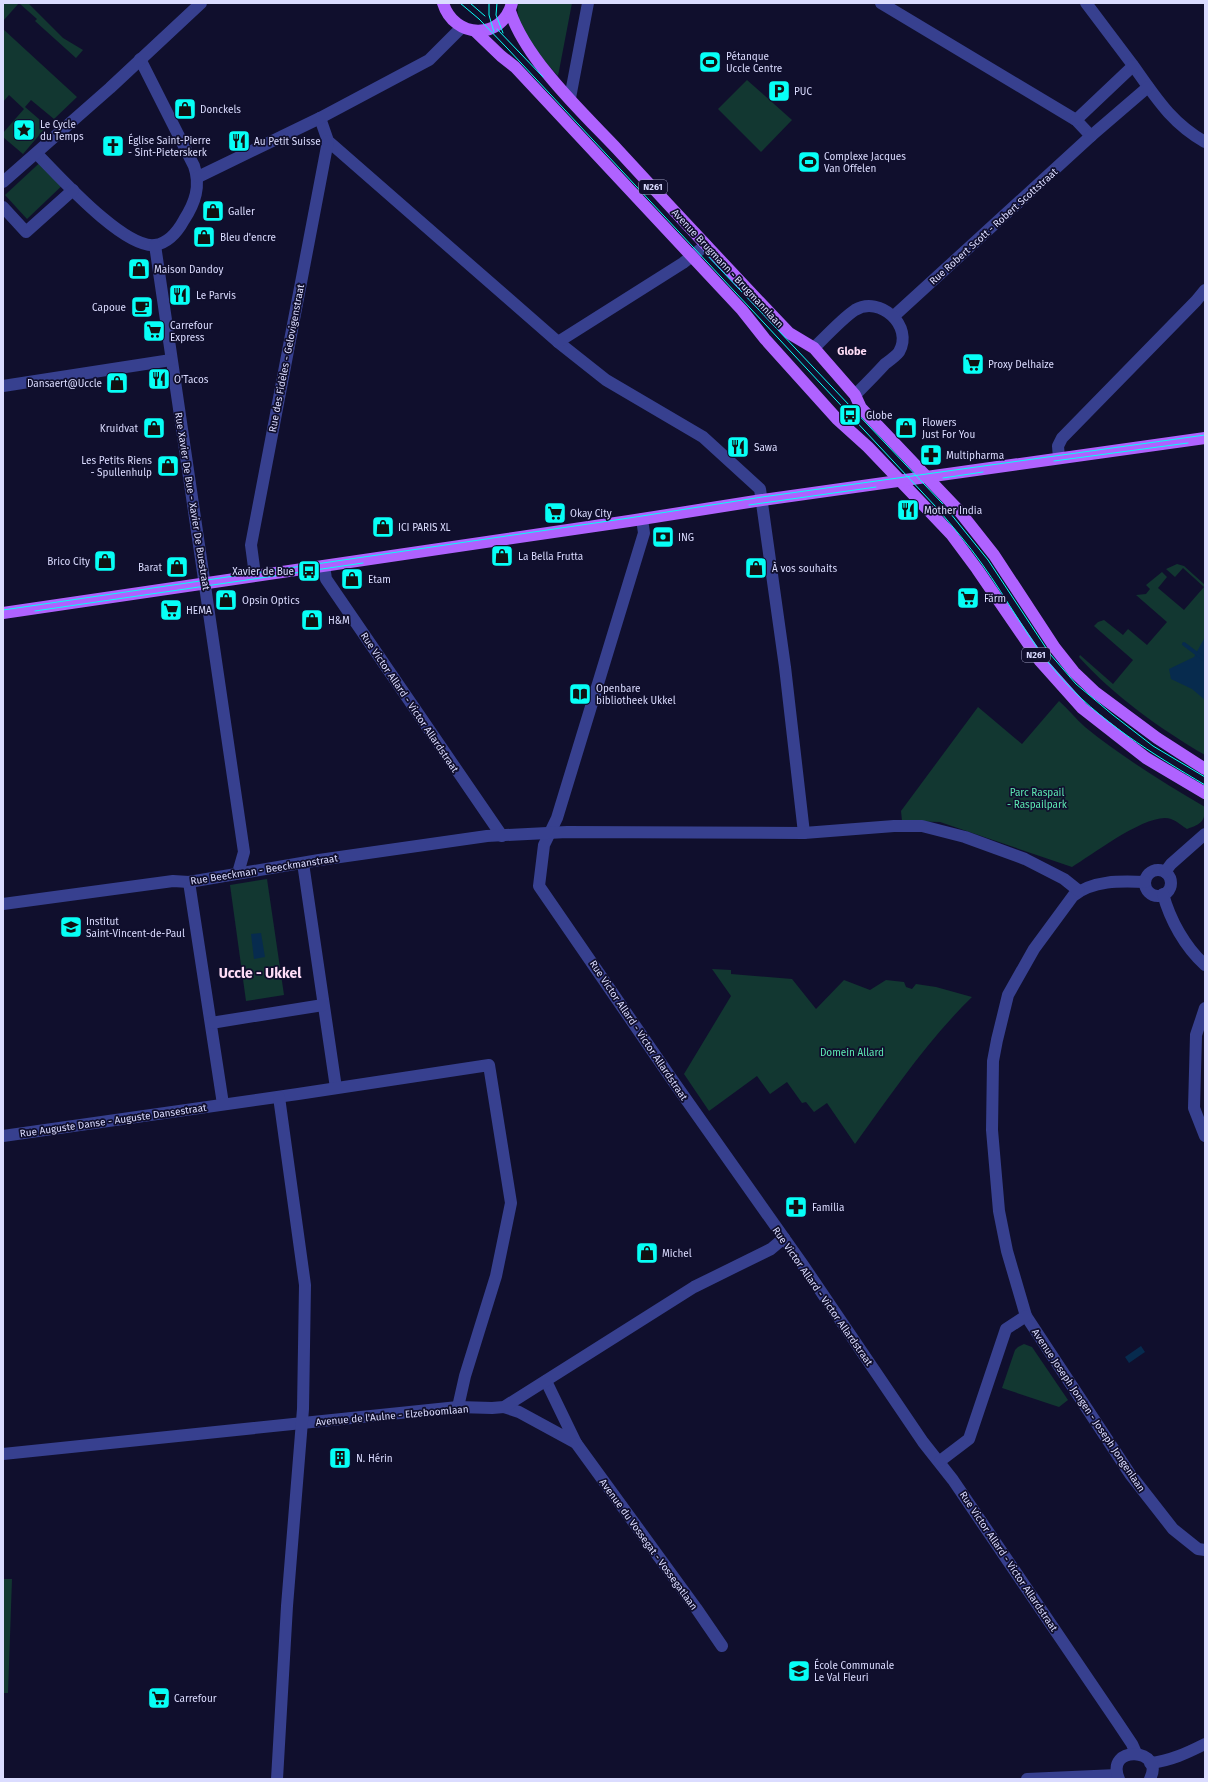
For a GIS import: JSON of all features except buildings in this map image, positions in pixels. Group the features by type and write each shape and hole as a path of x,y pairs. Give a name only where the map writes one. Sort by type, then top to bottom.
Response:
{"main road":[{"name":"Avenue Brugmann - Brugmannlaan","path":"443,3 451,19 462,27 475,31 494,27 502,21 511,7"},
{"name":"Avenue Brugmann - Brugmannlaan","path":"511,7 517,30 531,51 570,98 789,332 814,348 855,395 861,408 928,477"},
{"name":"Avenue Brugmann - Brugmannlaan","path":"475,31 515,67 742,310 765,339 838,419 849,428 901,481"},
{"path":"3,613 762,500 1205,438"},
{"name":"N261","path":"928,477 960,512 994,555 1055,648 1074,672 1095,692 1157,738 1205,769"},
{"name":"N261","path":"901,481 951,534 978,569 1040,661 1082,708 1146,758 1205,793"}],"street":[{"path":"3,182 37,154 201,3"},
{"path":"570,98 588,3"},
{"path":"881,3 1076,120 1091,136"},
{"path":"1086,3 1169,114 1205,142"},
{"path":"198,177 320,118 429,60 462,27"},
{"path":"37,154 72,190 108,222 128,236 142,243 155,245 169,239 179,229 191,210 197,193 198,177 140,59"},
{"path":"1076,120 1133,66"},
{"name":"Rue Robert Scott - Robert Scottstraat","path":"894,316 1091,136 1148,87"},
{"path":"320,118 328,141 558,342 606,380 703,437 760,489 785,667 804,833"},
{"name":"Rue des Fidèles - Gelovigenstraat","path":"255,576 251,545 328,141"},
{"path":"3,206 26,232 72,190"},
{"name":"Rue Xavier De Bue - Xavier De Buestraat","path":"155,245 244,852 238,873"},
{"path":"558,342 692,257 706,245"},
{"path":"1059,458 1058,446 1062,438 1205,290"},
{"path":"814,348 855,309 872,306 885,310 894,316 900,327 902,340 899,351 855,395"},
{"path":"3,386 171,360"},
{"name":"Rue Victor Allard - Victor Allardstraat","path":"642,519 644,533 558,818 544,846 539,886 784,1238 923,1442 940,1461 1122,1728 1136,1753"},
{"name":"Rue Victor Allard - Victor Allardstraat","path":"324,566 326,579 502,836"},
{"name":"Rue Beeckman - Beeckmanstraat","path":"3,904 173,881 189,882 303,863 502,836 550,833 804,833 894,826 922,826 943,830 1025,859 1064,879 1079,891"},
{"path":"1165,872 1170,864 1205,834"},
{"name":"Rue Xavier De Bue - Xavier De Buestraat","path":"244,852 258,870"},
{"path":"303,863 336,1088 489,1065 511,1203 496,1276 458,1407"},
{"path":"1161,870 1165,872 1168,875 1170,884 1167,891 1159,895 1151,893 1145,882 1148,874 1152,871 1161,870"},
{"path":"1079,891 1114,881 1145,882"},
{"path":"189,882 223,1104"},
{"name":"Avenue Joseph Jongen - Joseph Jongenlaan","path":"1079,891 1073,896 1034,949 1008,995 993,1060 992,1130 999,1211 1007,1251 1026,1316 1130,1474 1173,1529 1198,1549 1205,1550"},
{"path":"1163,894 1168,914 1195,956 1205,965"},
{"path":"211,1023 323,1005"},
{"path":"1205,1008 1196,1035 1194,1108 1205,1136"},
{"name":"Rue Auguste Danse - Auguste Dansestraat","path":"3,1136 336,1088"},
{"path":"277,1779 287,1606 301,1424 305,1285 279,1097"},
{"name":"Avenue de l'Aulne - Elzeboomlaan","path":"3,1454 458,1407 504,1407 694,1287 771,1249 784,1238"},
{"path":"940,1461 969,1439 1006,1329 1026,1316"},
{"name":"Avenue du Vossegat - Vossegatlaan","path":"546,1381 576,1443 722,1646"},
{"name":"Avenue du Vossegat - Vossegatlaan","path":"504,1407 519,1412 576,1443"},
{"path":"1150,1763 1159,1762 1185,1754 1205,1744"},
{"path":"1027,1779 1118,1777 1118,1764 1121,1759 1130,1754 1136,1753 1141,1755 1150,1763 1152,1778"}],"green space":[{"path":"3,3 19,3 3,21"},
{"path":"19,3 28,3 63,38 83,50 76,58 35,21 37,19"},
{"path":"518,3 572,3 558,76 524,33 518,13"},
{"path":"3,29 77,97 54,119 31,100 25,107 47,126 23,154 3,137 3,133 24,109 9,95 3,102"},
{"path":"747,80 792,120 761,152 718,109"},
{"path":"47,156 69,179 27,219 5,195"},
{"path":"1177,564 1184,566 1205,585 1205,755 1171,734 1122,698 1079,657 1080,655 1113,684 1133,660 1094,626 1098,622 1104,620 1123,635 1128,629 1147,645 1167,622 1136,595 1146,594 1150,589 1146,585 1162,572 1167,577 1158,588 1184,610 1204,587 1183,568 1175,577 1166,569"},
{"name":"Parc Raspail - Raspailpark","path":"1059,701 1085,727 1114,749 1205,807 1204,816 1201,822 1196,826 1187,829 1171,819 1161,818 1149,821 1106,844 1072,867 940,822 902,821 901,811 978,707 1022,744"},
{"path":"267,879 284,995 246,1001 230,885"},
{"name":"Domein Allard","path":"712,969 731,970 731,974 792,979 816,1009 844,980 870,990 886,980 904,982 906,987 912,989 916,984 936,987 972,997 925,1049 855,1144 827,1103 814,1112 806,1102 802,1103 787,1082 770,1094 757,1076 709,1111 684,1074 731,996"},
{"path":"1024,1344 1032,1347 1068,1400 1059,1407 1002,1388 1015,1350"},
{"path":"3,1579 12,1579 8,1693 3,1693"}],"water":[{"path":"1205,637 1205,700 1192,689 1171,679 1169,669 1194,657"},
{"path":"261,933 265,957 254,959 251,934"},
{"path":"1141,1346 1145,1352 1129,1363 1125,1357"}],"waterway":[{"path":"1184,644 1205,660"}],"tram line":[{"path":"460,3 479,19 507,48 936,507 977,557 1047,661 1074,691 1108,722 1127,736 1205,785"},
{"path":"470,3 485,16"},
{"path":"489,3 489,15 494,32"},
{"path":"497,3 496,15 503,33"},
{"path":"497,29 543,77"},
{"path":"704,252 942,503 988,560 1050,654 1076,684 1153,746 1205,777"},
{"path":"3,610 762,497 1205,435"},
{"path":"1054,461 1188,443"},
{"path":"943,478 983,472"},
{"path":"749,505 876,487"},
{"path":"35,611 363,563"}],"place":[{"name":"Pétanque Uccle Centre","path":"710,62"},
{"name":"PUC","path":"779,91"},
{"name":"Donckels","path":"185,109"},
{"name":"Le Cycle du Temps","path":"24,130"},
{"name":"Au Petit Suisse","path":"239,141"},
{"name":"Église Saint-Pierre - Sint-Pieterskerk","path":"113,146"},
{"name":"Complexe Jacques Van Offelen","path":"809,162"},
{"name":"Galler","path":"213,211"},
{"name":"Bleu d'encre","path":"204,237"},
{"name":"Maison Dandoy","path":"139,269"},
{"name":"Le Parvis","path":"180,295"},
{"name":"Capoue","path":"142,307"},
{"name":"Carrefour Express","path":"154,331"},
{"name":"Proxy Delhaize","path":"973,364"},
{"name":"O'Tacos","path":"159,379"},
{"name":"Dansaert@Uccle","path":"117,383"},
{"name":"Globe","path":"850,415"},
{"name":"Kruidvat","path":"154,428"},
{"name":"Flowers Just For You","path":"906,428"},
{"name":"Sawa","path":"738,447"},
{"name":"Multipharma","path":"931,455"},
{"name":"Les Petits Riens - Spullenhulp","path":"168,466"},
{"name":"Mother India","path":"908,510"},
{"name":"Okay City","path":"555,513"},
{"name":"ICI PARIS XL","path":"383,527"},
{"name":"ING","path":"663,537"},
{"name":"La Bella Frutta","path":"502,556"},
{"name":"Brico City","path":"105,561"},
{"name":"Barat","path":"177,567"},
{"name":"À vos souhaits","path":"756,568"},
{"name":"Xavier de Bue","path":"309,571"},
{"name":"Etam","path":"352,579"},
{"name":"Färm","path":"968,598"},
{"name":"Opsin Optics","path":"226,600"},
{"name":"HEMA","path":"171,610"},
{"name":"H&M","path":"312,620"},
{"name":"Openbare bibliotheek Ukkel","path":"580,694"},
{"name":"Institut Saint-Vincent-de-Paul","path":"71,927"},
{"name":"Familia","path":"796,1207"},
{"name":"Michel","path":"647,1253"},
{"name":"N. Hérin","path":"340,1458"},
{"name":"École Communale Le Val Fleuri","path":"799,1671"},
{"name":"Carrefour","path":"159,1698"}],"district":[{"name":"Globe","path":"852,351"},
{"name":"Uccle - Ukkel","path":"260,973"}]}
